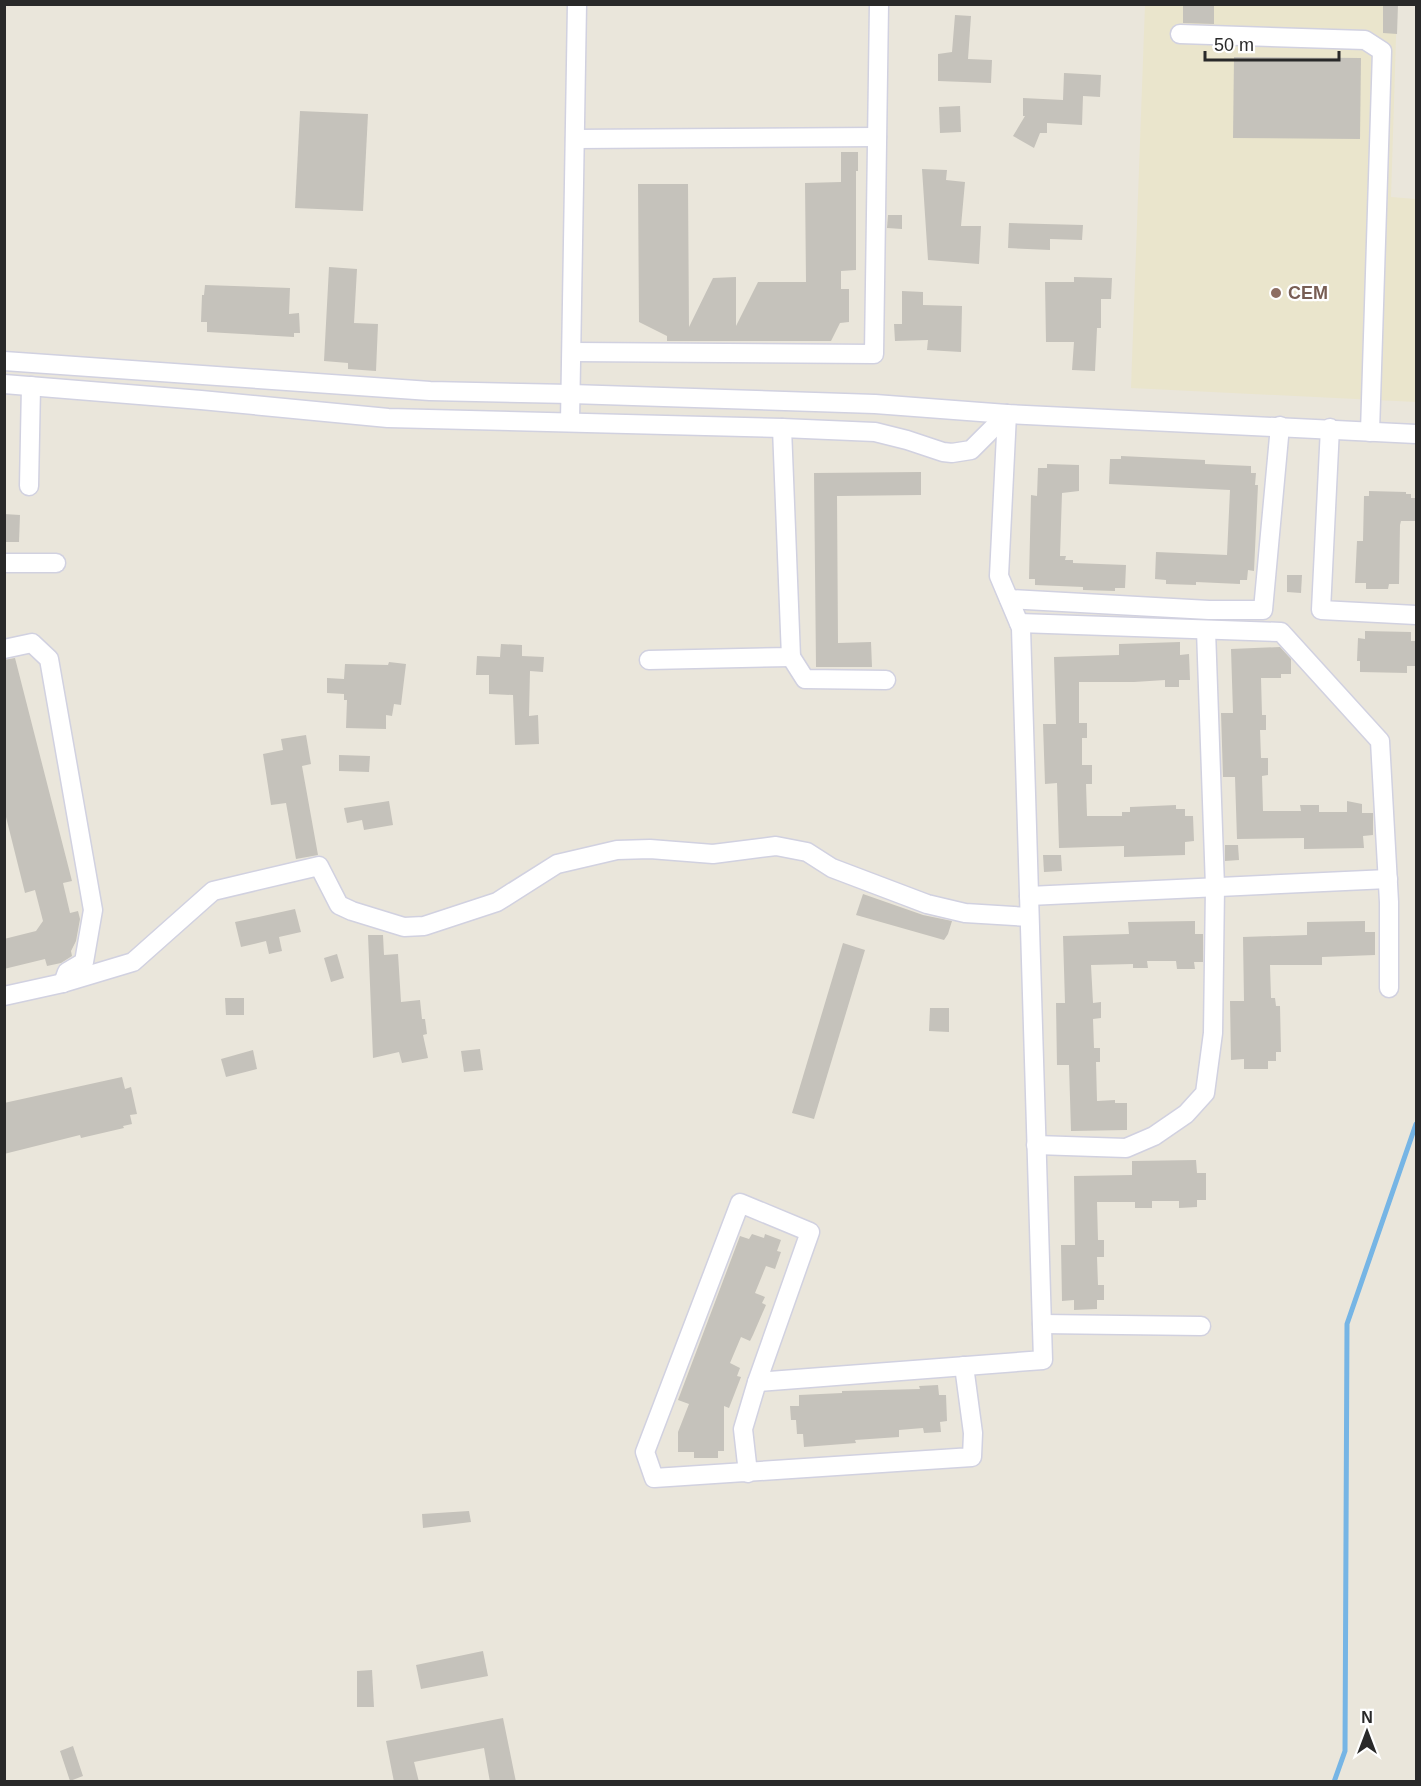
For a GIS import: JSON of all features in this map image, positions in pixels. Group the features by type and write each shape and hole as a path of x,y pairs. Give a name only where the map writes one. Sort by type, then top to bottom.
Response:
{"street":[{"path":"570,422 573,352 577,4"},
{"path":"573,352 874,354 879,4"},
{"path":"1180,34 1365,40 1382,51 1370,432"},
{"path":"575,139 877,137"},
{"path":"4,361 430,392 571,393 875,404 1007,414 1416,434"},
{"path":"4,384 388,418 875,432 952,453 971,450 1007,414"},
{"path":"29,486 31,386"},
{"path":"757,1382 1043,1360 1021,628 999,576 1007,414"},
{"path":"1009,599 1209,610 1263,610 1280,426"},
{"path":"782,428 791,657 805,679 886,680"},
{"path":"1330,428 1321,610 1416,615"},
{"path":"4,563 56,563"},
{"path":"1019,623 1281,632 1380,741 1388,879 1389,988"},
{"path":"1036,1145 1126,1148 1154,1136 1186,1114 1205,1093 1213,1033 1215,887 1206,630"},
{"path":"4,649 32,643 49,659 93,910 84,962 68,972 63,983"},
{"path":"649,660 791,657"},
{"path":"4,996 63,983 133,962 213,891 319,866 339,905 404,927 424,926 497,902 557,864 617,850 650,849 712,854 776,846 807,852 832,868 927,904 965,913 1029,917"},
{"path":"1029,896 1388,879"},
{"path":"748,1473 743,1430 757,1382 810,1232 740,1203 645,1452 654,1478 748,1473 972,1457 973,1433 964,1366"},
{"path":"1042,1324 1201,1326"}],"shaded area":[{"name":"CEM","path":"1145,5 1397,5 1391,197 1416,199 1416,402 1131,388"}],"building":[{"path":"1183,4 1214,4 1214,24 1183,23"},
{"path":"1383,4 1398,4 1397,34 1383,33"},
{"path":"955,15 971,16 968,59 992,60 991,83 938,81 938,54 952,52"},
{"path":"1234,57 1361,58 1360,139 1233,138"},
{"path":"1064,73 1101,75 1100,97 1083,96 1082,125 1047,123 1047,133 1040,133 1034,148 1013,136 1025,116 1023,116 1023,98 1063,100"},
{"path":"960,106 961,132 940,133 939,107"},
{"path":"300,111 368,114 363,211 295,208"},
{"path":"841,152 858,152 856,270 841,271 841,289 849,289 849,322 840,323 831,341 667,341 667,336 639,322 638,184 688,184 689,327 713,278 736,277 736,326 758,282 806,282 805,183 841,182"},
{"path":"922,169 947,170 946,180 965,182 961,226 981,226 979,264 928,260"},
{"path":"888,215 902,215 902,229 887,228"},
{"path":"1009,223 1083,225 1082,240 1050,239 1050,250 1008,248"},
{"path":"329,267 357,269 354,323 378,324 376,371 348,369 348,363 324,361"},
{"path":"1074,277 1112,278 1111,299 1101,299 1101,328 1097,328 1095,371 1072,370 1074,342 1046,342 1045,282 1074,282"},
{"path":"205,285 290,288 289,314 299,313 300,333 294,333 294,337 207,332 207,322 201,322 202,295 204,295"},
{"path":"902,291 923,292 923,305 962,306 961,352 927,350 928,340 895,341 894,324 902,324"},
{"path":"1121,456 1205,460 1205,464 1251,466 1251,473 1256,473 1255,485 1258,485 1254,571 1248,570 1247,580 1240,580 1240,584 1196,582 1196,585 1166,584 1166,580 1155,579 1156,552 1227,555 1230,490 1109,484 1110,459 1121,459"},
{"path":"1047,464 1079,465 1079,491 1062,493 1060,556 1066,556 1065,560 1073,560 1073,563 1126,565 1125,588 1115,588 1115,591 1083,590 1083,587 1035,585 1035,579 1029,579 1031,495 1037,496 1038,468 1047,468"},
{"path":"921,472 921,495 837,496 838,643 871,642 872,667 816,667 814,473"},
{"path":"1369,491 1406,492 1406,494 1411,494 1411,498 1416,498 1416,521 1401,521 1400,525 1399,584 1389,584 1388,589 1366,589 1366,583 1355,583 1357,541 1363,541 1364,496 1369,496"},
{"path":"4,514 20,515 19,542 4,542"},
{"path":"1287,575 1302,575 1301,593 1287,592"},
{"path":"1365,631 1411,632 1411,641 1416,641 1416,666 1407,666 1407,673 1360,672 1360,661 1357,661 1358,638 1365,639"},
{"path":"1180,642 1180,655 1189,654 1190,680 1179,680 1179,687 1165,687 1165,680 1079,682 1079,723 1087,723 1087,738 1082,738 1082,765 1092,765 1092,784 1086,784 1087,816 1122,816 1122,812 1130,812 1130,807 1176,805 1176,809 1185,809 1185,816 1193,816 1194,841 1185,842 1185,855 1124,857 1124,846 1059,848 1057,783 1045,784 1043,724 1056,724 1054,657 1119,655 1119,644"},
{"path":"501,644 522,645 522,656 544,657 543,672 530,671 529,716 538,715 539,744 515,745 513,695 489,694 489,675 476,675 477,656 500,657"},
{"path":"1280,647 1291,659 1291,674 1281,674 1281,678 1261,678 1262,715 1266,715 1266,730 1260,730 1261,758 1268,758 1268,775 1262,776 1263,811 1301,811 1300,805 1319,805 1319,812 1347,812 1347,801 1362,804 1362,813 1373,813 1373,835 1363,836 1364,848 1304,849 1304,838 1237,839 1235,777 1223,777 1221,713 1233,713 1231,649"},
{"path":"15,658 72,881 63,883 70,913 78,911 80,919 76,941 71,951 72,956 61,963 47,966 45,959 4,969 4,939 36,931 43,921 35,890 25,893 4,809 4,660"},
{"path":"389,662 406,664 401,705 394,704 392,716 386,715 386,729 346,728 347,700 344,700 344,694 327,693 327,678 344,679 345,664 388,665"},
{"path":"306,735 311,764 302,766 318,855 296,859 286,803 271,805 263,754 283,750 281,739"},
{"path":"339,755 370,756 369,772 339,771"},
{"path":"389,801 393,825 364,830 362,820 347,823 344,808"},
{"path":"1225,845 1238,845 1239,860 1225,861"},
{"path":"1043,855 1061,855 1062,871 1044,872"},
{"path":"863,894 923,915 952,921 948,934 944,940 856,915"},
{"path":"295,909 301,932 279,937 282,951 269,954 266,941 241,947 235,922"},
{"path":"1195,921 1195,934 1203,934 1203,962 1194,962 1195,969 1177,969 1176,961 1147,961 1148,968 1133,968 1133,964 1091,965 1093,1003 1101,1002 1101,1018 1093,1019 1094,1048 1100,1048 1100,1062 1096,1062 1097,1101 1115,1100 1115,1103 1127,1103 1127,1130 1071,1131 1069,1065 1057,1065 1056,1003 1065,1003 1063,936 1129,934 1128,922"},
{"path":"1365,921 1365,932 1375,932 1375,955 1322,957 1322,965 1270,965 1271,998 1275,998 1276,1006 1280,1006 1281,1052 1276,1052 1276,1061 1268,1061 1268,1069 1244,1069 1244,1059 1231,1060 1230,1001 1244,1001 1243,937 1307,935 1307,922"},
{"path":"368,935 383,935 384,955 398,954 401,1002 420,1000 422,1019 425,1019 427,1034 423,1035 428,1058 402,1063 399,1052 373,1058"},
{"path":"843,943 865,950 814,1119 792,1113"},
{"path":"337,954 344,978 331,982 324,958"},
{"path":"225,998 244,998 244,1015 226,1015"},
{"path":"930,1008 949,1008 949,1032 929,1031"},
{"path":"480,1049 483,1070 464,1072 461,1051"},
{"path":"253,1050 257,1069 226,1077 221,1059"},
{"path":"122,1077 125,1089 131,1087 137,1114 130,1115 132,1124 123,1126 124,1128 81,1138 80,1135 4,1154 4,1103"},
{"path":"1196,1160 1197,1173 1206,1173 1206,1200 1197,1200 1197,1207 1179,1208 1179,1201 1152,1201 1152,1208 1135,1208 1135,1202 1097,1202 1098,1240 1104,1240 1104,1257 1097,1257 1098,1285 1104,1285 1104,1300 1097,1300 1097,1309 1074,1310 1074,1300 1062,1301 1061,1245 1075,1245 1074,1176 1132,1175 1132,1161"},
{"path":"752,1234 764,1238 765,1234 781,1240 777,1251 781,1252 775,1269 766,1266 755,1293 765,1297 762,1303 766,1305 753,1335 750,1341 741,1337 730,1363 740,1368 737,1376 741,1377 729,1408 724,1406 724,1451 718,1451 718,1458 694,1458 694,1452 678,1452 678,1432 689,1404 678,1400 740,1236 749,1239"},
{"path":"938,1385 939,1395 946,1395 947,1421 940,1422 941,1432 924,1433 923,1428 899,1430 899,1437 804,1447 803,1434 797,1434 796,1420 791,1420 790,1406 799,1406 799,1395 842,1393 842,1391 920,1389 919,1386"},
{"path":"469,1511 471,1522 423,1528 422,1514"},
{"path":"483,1651 488,1676 421,1689 416,1665"},
{"path":"372,1670 374,1707 357,1707 357,1671"},
{"path":"503,1718 516,1782 490,1782 484,1748 414,1762 419,1782 394,1782 386,1741"},
{"path":"73,1746 83,1776 70,1781 60,1751"}],"waterway":[{"path":"1334,1782 1345,1751 1347,1324 1416,1124"}],"place":[{"name":"CEM","path":"1276,293"}]}
